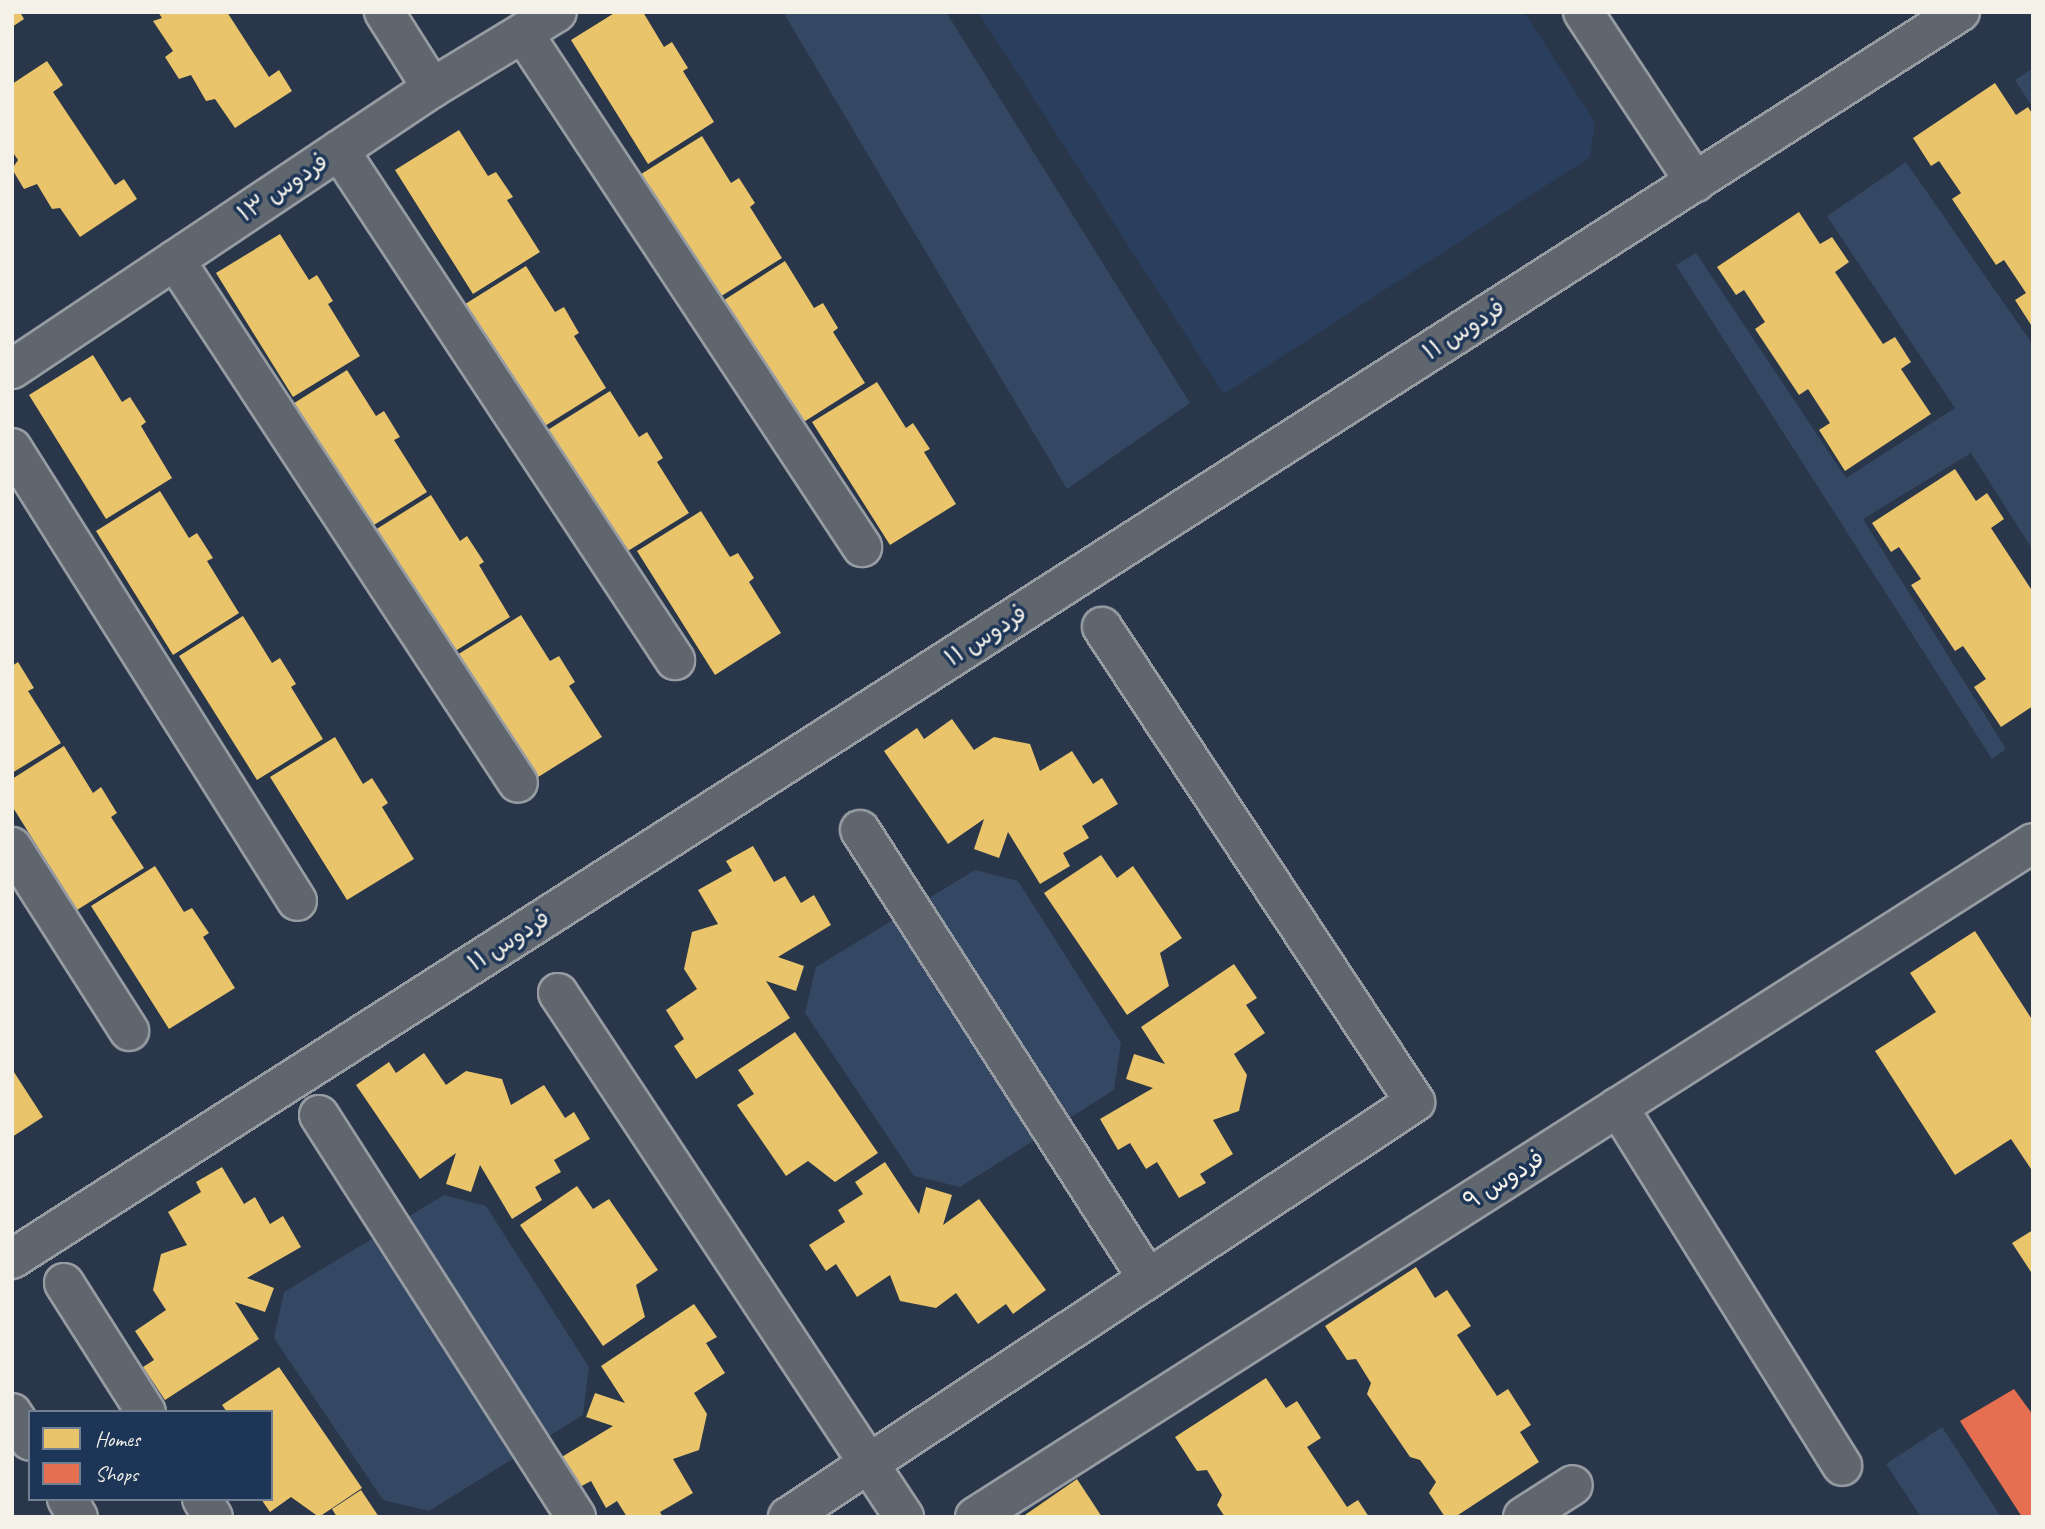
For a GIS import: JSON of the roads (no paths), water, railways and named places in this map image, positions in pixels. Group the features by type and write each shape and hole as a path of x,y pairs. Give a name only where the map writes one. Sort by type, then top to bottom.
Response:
{"street":[{"path":"384,12 432,88"},
{"name":"فردوس ۱۳","path":"12,369 432,88 557,12"},
{"path":"1583,12 1695,182"},
{"name":"فردوس ۱۱","path":"12,1259 1960,12"},
{"path":"523,33 862,547"},
{"path":"339,150 675,660"},
{"path":"175,260 518,783"},
{"path":"12,448 297,901"},
{"path":"788,1517 1415,1102 1102,627"},
{"path":"860,830 1148,1279"},
{"name":"فردوس ۹","path":"975,1517 2033,843"},
{"path":"12,847 129,1031"},
{"path":"558,993 866,1465 904,1517"},
{"path":"1618,1107 1842,1466"},
{"path":"320,1115 576,1517"},
{"path":"64,1283 145,1410"},
{"path":"12,1413 28,1438"},
{"path":"1523,1517 1573,1485"},
{"path":"68,1501 78,1517"},
{"path":"202,1501 213,1517"}]}
